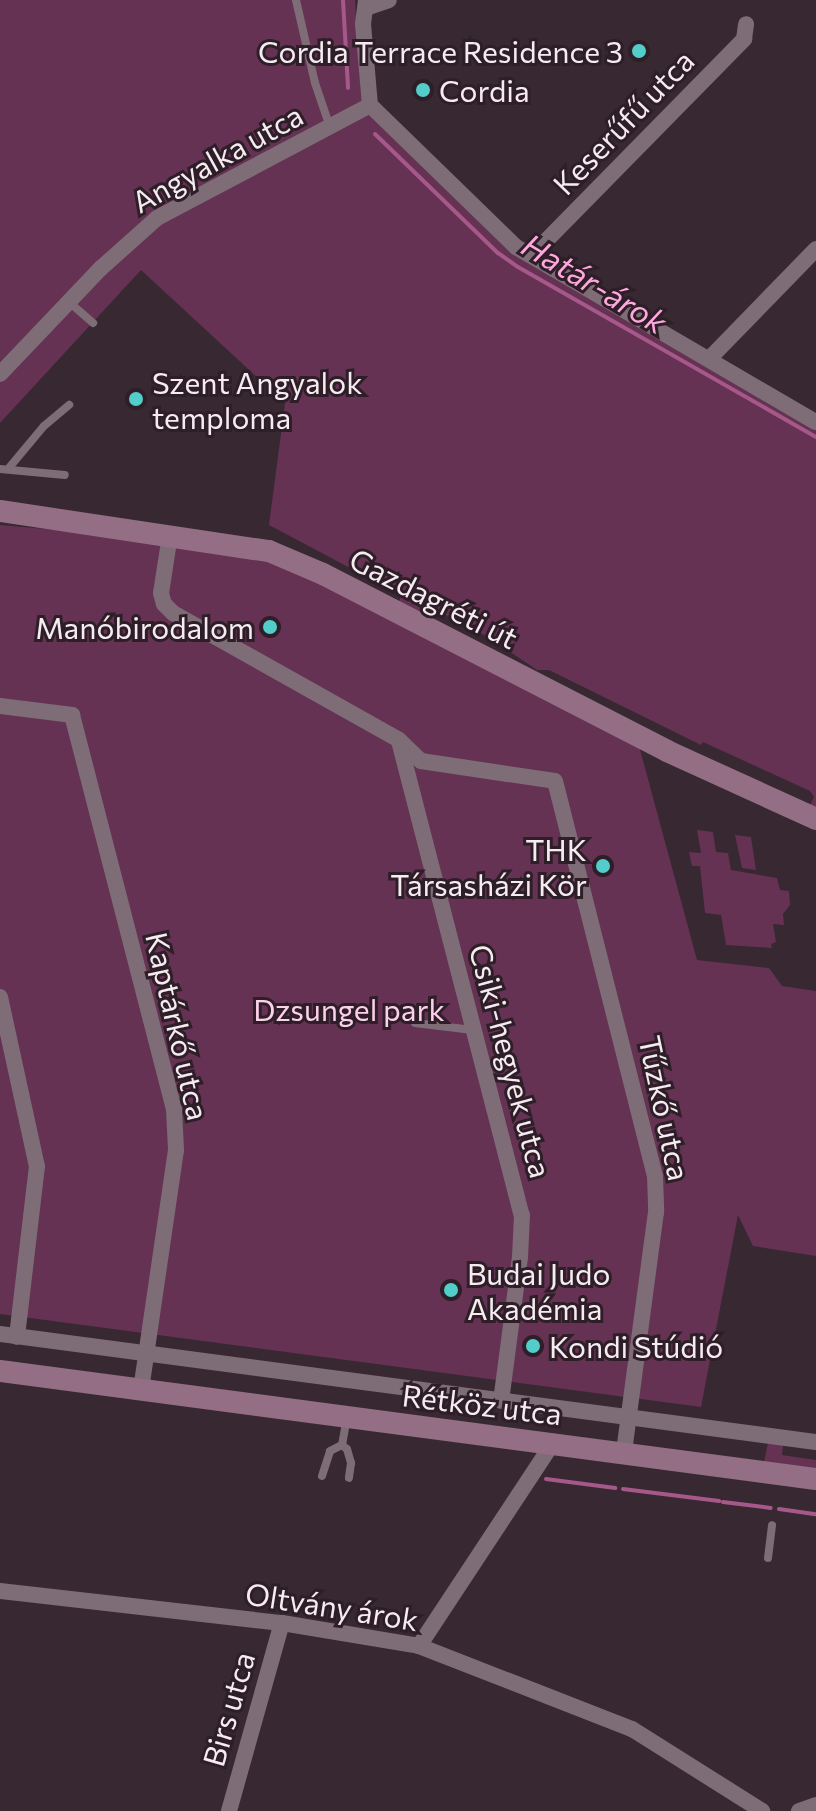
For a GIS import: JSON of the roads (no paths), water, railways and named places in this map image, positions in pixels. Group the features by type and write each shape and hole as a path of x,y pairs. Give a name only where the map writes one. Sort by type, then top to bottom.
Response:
{"street":[{"path":"389,0 366,4 363,24 370,105 516,247 816,422"},
{"name":"Keserűfű utca","path":"532,255 744,39 746,24"},
{"name":"Angyalka utca","path":"0,374 69,302 157,218 370,105"},
{"path":"710,358 816,249"},
{"name":"Gazdagréti út","path":"0,511 246,545 298,562 667,751 816,819"},
{"path":"170,535 161,593 168,609 399,740"},
{"name":"Kaptárkő utca","path":"0,706 72,715 176,1123 176,1150 148,1354"},
{"name":"Tűzkő utca","path":"399,740 421,761 555,781 655,1176 656,1212 624,1453"},
{"name":"Csiki-hegyek utca","path":"399,740 522,1215 520,1257 501,1401"},
{"path":"0,997 37,1166 8,1335"},
{"name":"Rétköz utca","path":"8,1335 816,1442"},
{"path":"141,1389 148,1354"},
{"name":"Rétköz utca","path":"0,1371 816,1479"},
{"path":"419,1646 553,1443"},
{"name":"Oltvány árok","path":"0,1591 282,1623 419,1646 632,1729 762,1811"},
{"name":"Birs utca","path":"229,1811 282,1623"},
{"path":"799,1811 816,1805"}],"lane":[{"path":"296,0 315,83 330,127"},
{"path":"69,302 93,323"},
{"path":"4,469 44,426 69,405"},
{"path":"4,469 65,475"},
{"path":"415,1023 473,1030"},
{"path":"347,1416 342,1445 351,1463 349,1478"},
{"path":"322,1476 330,1451 342,1445"},
{"path":"768,1558 772,1525"}],"waterway":[{"name":"Határ-árok","path":"343,0 348,88"},
{"name":"Határ-árok","path":"375,134 498,253 518,267 816,437"},
{"path":"546,1479 615,1488"},
{"path":"623,1489 719,1501"},
{"path":"723,1502 771,1508"},
{"path":"779,1509 816,1514"}],"place":[{"name":"Cordia Terrace Residence 3","path":"639,51"},
{"name":"Cordia","path":"423,90"},
{"name":"Szent Angyalok temploma","path":"136,399"},
{"name":"Manóbirodalom","path":"270,627"},
{"name":"THK Társasházi Kör","path":"603,866"},
{"name":"Budai Judo Akadémia","path":"451,1290"},
{"name":"Kondi Stúdió","path":"533,1346"}],"park label":[{"name":"Dzsungel park","path":"349,1009"}]}
